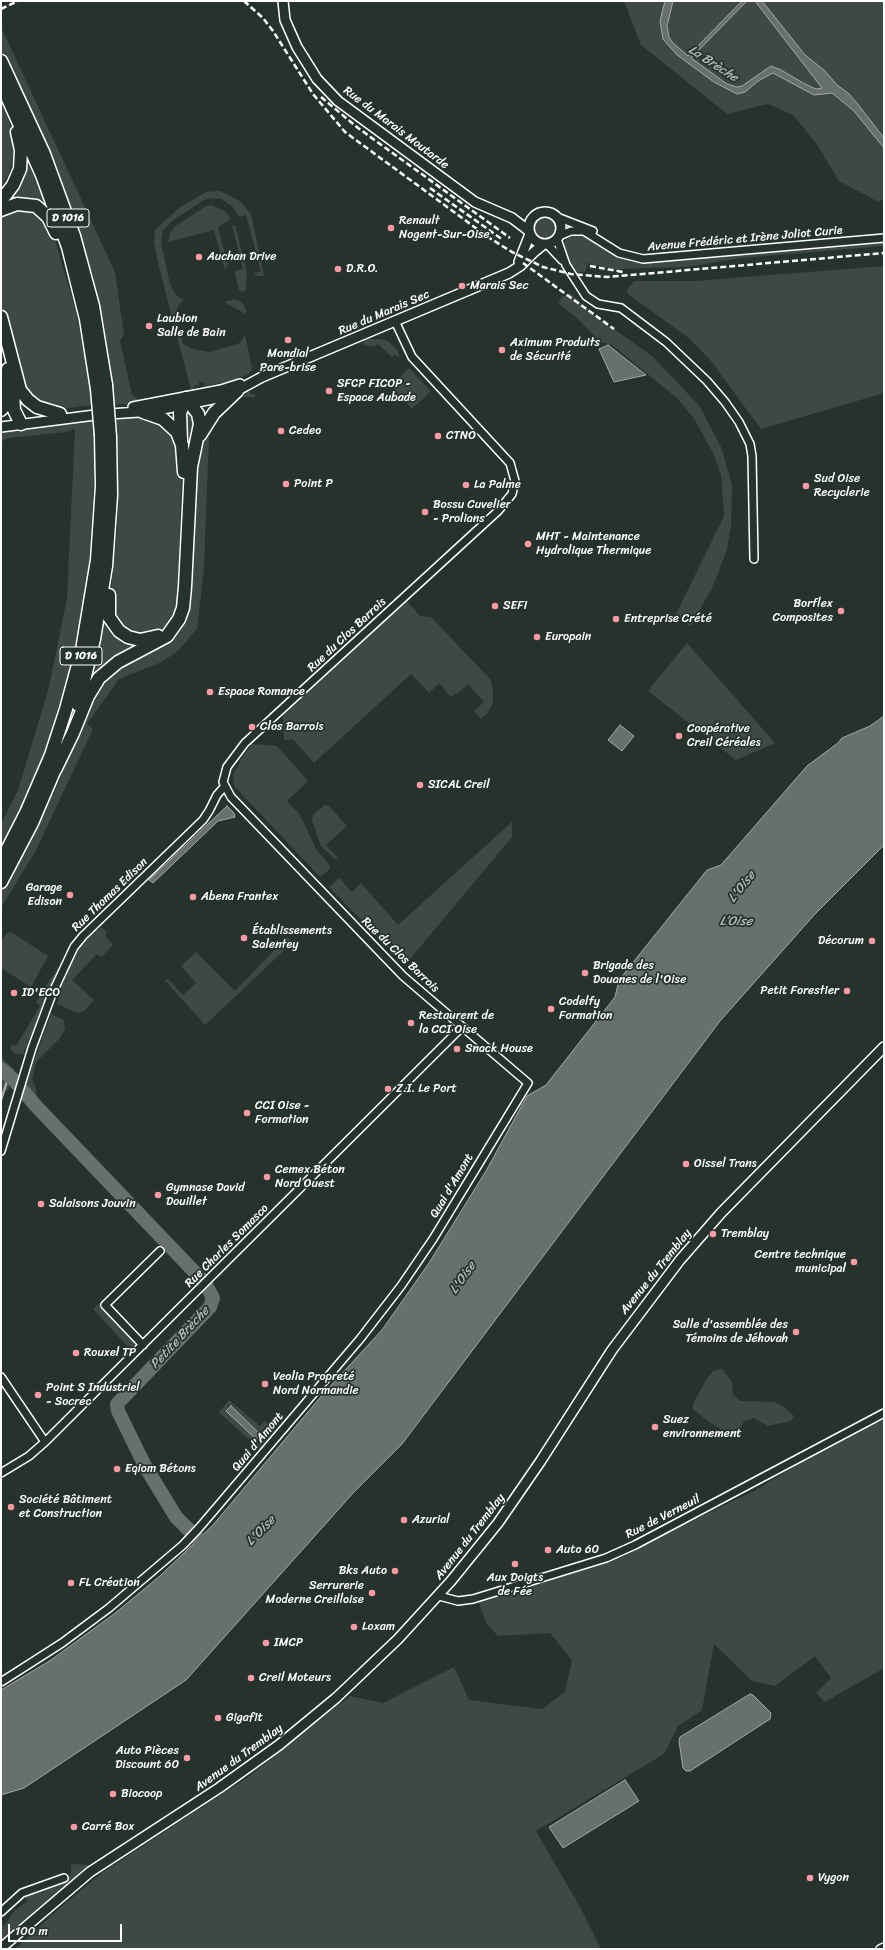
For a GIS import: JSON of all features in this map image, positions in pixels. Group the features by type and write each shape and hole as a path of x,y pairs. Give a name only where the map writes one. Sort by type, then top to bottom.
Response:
{"highway":[{"name":"D 1016","path":"1,61 44,154 74,236 93,306 105,436 110,524 111,566 108,605 110,620 119,632 128,637 140,640 153,638 164,632 172,625 177,612 180,598 184,473 179,420 186,402 200,418 197,441 191,467 185,587 180,619 173,631 167,636 118,662 99,678 88,696 30,828 1,882"},
{"name":"D 1016","path":"3,89 36,160 53,203 80,291 101,387"},
{"name":"D 1016","path":"1,201 16,181 22,159 19,137 3,89"},
{"name":"D 1016","path":"1,210 9,205 21,203 32,205 43,211 52,224 80,291"},
{"path":"1,317 23,405 20,420"},
{"path":"1,340 12,382 14,410 20,420"},
{"path":"1,410 6,404 8,394 7,367"},
{"path":"20,390 28,400 37,407 60,414"},
{"name":"D 1016","path":"197,441 214,413 237,391"},
{"name":"D 1016","path":"143,412 156,415 166,421 177,432 181,441"},
{"name":"D 1016","path":"1,862 29,808 49,760 66,709 81,655 92,601 97,560 105,436"},
{"name":"D 1016","path":"55,770 73,720 91,653 104,580 110,524"}],"street":[{"name":"Rue du Marais Moutarde","path":"282,1 285,20 294,42 317,78 338,101 475,202 516,220 530,232"},
{"name":"Rue du Marais Moutarde","path":"497,211 524,217 535,216"},
{"path":"514,270 524,252 530,232 530,222 535,216 546,212 557,217 561,226 558,238 566,265"},
{"name":"Avenue Frédéric et Irène Joliot Curie","path":"557,217 568,223 588,228 610,248"},
{"name":"Avenue Frédéric et Irène Joliot Curie","path":"558,238 571,231 584,231 610,248 624,255 643,259 884,238"},
{"path":"530,232 536,241 545,244 566,265 583,293 590,300 598,304 621,308 673,348 714,388 739,422 750,444 752,456 754,559"},
{"path":"545,244 558,238"},
{"name":"Rue du Marais Sec","path":"39,419 143,412 186,402 262,377 514,270 545,244"},
{"name":"Rue du Clos Barrois","path":"394,321 412,357 510,463 514,477 513,490 510,498 498,511 240,748 226,767 223,779 224,787 231,797 403,976 528,1083"},
{"name":"Rue du Marais Sec","path":"39,419 60,414 186,402 227,396 262,377"},
{"path":"1,422 39,419"},
{"path":"1,427 20,420"},
{"name":"Rue Thomas Edison","path":"1,1151 21,1079 52,994 74,947 83,936 203,820 209,812 217,795 224,787"},
{"name":"Rue Charles Somasco","path":"1,1473 29,1456 45,1442 462,1027"},
{"name":"Avenue du Tremblay","path":"1,1948 90,1872 219,1788 294,1733 362,1675 439,1596 506,1512 609,1354 680,1260 721,1213 884,1046"},
{"name":"Quai d'Amont","path":"1,1682 62,1643 104,1612 188,1540 199,1528 360,1339 398,1291 433,1239 528,1083"},
{"path":"143,1345 105,1305 160,1251"},
{"path":"1,1377 45,1442"},
{"name":"Rue de Verneuil","path":"439,1596 458,1601 473,1599 606,1558 634,1545 884,1413"},
{"path":"1,1912 22,1893 64,1878"},
{"path":"880,1949 884,1947"}],"shaded area":[{"path":"624,1 884,1 884,200 877,201 839,181 816,143 793,115 768,104 727,114 641,45"},
{"path":"1,27 115,272 124,335 120,341 132,395 140,400 180,392 179,397 146,403 113,405 104,332 93,275 50,151 1,50"},
{"path":"1,100 13,133 13,157 10,171 1,187"},
{"path":"26,152 51,211 2,204"},
{"path":"220,191 240,201 251,214 264,276 256,276 254,273 261,271 246,215 239,217 232,206 221,199 213,198 204,200 172,221 163,231 161,243 170,284 176,295 184,300 177,307 176,318 183,344 193,349 210,352 240,343 245,334 252,369 249,374 232,381 204,386 203,382 199,382 199,385 194,386 194,390 191,390 158,263 154,242 155,230 179,208 206,192"},
{"path":"211,205 225,211 230,217 230,220 220,225 218,228 228,265 225,270 214,230 168,242 174,227 206,206"},
{"path":"5,210 36,210 54,237 76,312 91,384 93,405 62,409 43,406 24,390 1,304 1,213"},
{"path":"541,218 549,218 556,225 556,233 549,240 541,240 534,233 534,225"},
{"path":"232,225 235,225 247,272 246,290 243,292 239,290 235,274 236,271 243,269"},
{"path":"570,234 581,234 592,238 616,257 636,263 884,242 884,246 742,258 687,267 614,269 588,263 585,272 575,272 566,257 563,245"},
{"path":"884,266 884,393 761,429 711,361 690,339 628,294 627,290 634,281 696,281"},
{"path":"570,293 598,318 651,355 700,407 721,447 732,484 731,526 727,550 713,586 691,626 675,616 724,516 721,475 713,453 695,420 678,399 612,345 600,342 577,318 558,303 562,297"},
{"path":"234,299 243,303 246,314 224,302"},
{"path":"381,339 389,342 398,351 399,356 398,357 395,354 392,357 378,344 374,347 363,344 364,340"},
{"path":"409,368 431,391 412,409 391,386"},
{"path":"249,391 251,394 255,394 254,397 240,397 215,419 240,394"},
{"path":"186,411 189,411 195,416 189,449 184,419"},
{"path":"137,414 151,417 174,434 182,465 177,606 174,617 160,632 140,637 117,625 110,602 117,530 118,482 112,416"},
{"path":"94,419 96,456 88,577 75,647 51,733 35,777 17,817 1,846 1,824 18,790 49,687 67,598 75,429 67,432 8,438 1,442 1,434 12,428"},
{"path":"215,419 215,425 209,437 204,567 197,629 179,650 162,662 119,679 87,724 93,729 35,852 1,908 1,892 27,849 42,818 60,779 83,717 94,695 104,683 120,669 180,627 197,452 209,425"},
{"path":"407,601 420,616 431,617 490,679 493,690 493,703 488,712 481,719 474,711 484,702 468,684 456,695 455,693 451,697 439,683 429,693 411,674 314,763 293,739 284,740 283,716"},
{"path":"104,616 143,643 90,682 89,680"},
{"path":"687,643 775,743 736,760 648,691"},
{"path":"252,744 277,746 308,781 287,801 300,815 316,849 329,864 330,869 320,877 234,786 233,775 241,759"},
{"path":"325,805 329,806 347,826 326,845 338,858 335,859 321,846 312,821 313,815"},
{"path":"512,822 512,837 405,965 329,887 339,878 352,892 361,883 398,925"},
{"path":"102,928 107,933 105,936 113,945 101,957 97,954 72,980 94,1000 84,1011 78,1013 57,1004 59,999 56,997 74,956 81,945 94,931"},
{"path":"11,932 48,956 31,987 1,968 1,942 7,933"},
{"path":"287,937 293,942 205,1025 165,980 168,979 183,995 196,983 181,966 196,952 235,991"},
{"path":"59,966 23,1055 14,1053 11,1050 11,1045 16,1046 40,1006 36,1002"},
{"path":"51,1014 64,1020 65,1029 60,1038 36,1062 32,1079 36,1089 37,1099 25,1086"},
{"path":"1,1057 14,1069 8,1091 1,1089"},
{"path":"100,1303 135,1342 134,1347 129,1348 93,1309"},
{"path":"722,1369 732,1382 733,1395 740,1401 774,1402 784,1407 794,1416 791,1421 768,1426 754,1418 744,1421 737,1435 723,1431 704,1418 693,1409 693,1404 706,1380 713,1371"},
{"path":"229,1400 260,1426 265,1421 276,1429 259,1449 219,1412"},
{"path":"884,1420 884,1668 825,1702 816,1693 831,1678 815,1656 775,1686 752,1681 714,1644 702,1710 678,1726 664,1754 536,1831 581,1909 601,1949 15,1949 62,1906 103,1872 248,1777 350,1696 383,1703 454,1667 469,1700 542,1709 565,1692 572,1660 550,1633 498,1636 487,1624 478,1601 604,1564 627,1555 646,1543 756,1490 851,1432"},
{"path":"71,1864 91,1865 1,1943 1,1924 4,1926 15,1910 28,1901 24,1897 58,1884 69,1878 71,1873"}],"water":[{"path":"665,1 673,1 667,26 669,37 672,42 688,56 742,1 747,1 691,58 727,84 737,87 742,86 771,66 816,89 822,88 755,1 762,1 805,55 824,70 837,85 848,93 856,102 884,138 884,148 854,111 832,93 814,95 773,73 758,81 745,92 737,94 714,82 677,55 663,39 660,21"},
{"path":"608,345 646,375 614,382 599,349"},
{"name":"L’Oise","path":"884,716 884,845 815,914 720,1021 402,1444 354,1492 186,1680 24,1788 1,1795 1,1690 51,1660 114,1614 160,1576 213,1525 324,1393 382,1330 429,1263 486,1171 527,1096 546,1085 615,997 619,980 707,870 721,865 807,766 838,743 842,738 870,726"},
{"path":"620,725 634,736 622,751 608,740"},
{"path":"227,806 234,813 235,817 218,821 153,883 149,880"},
{"path":"231,1406 262,1436 258,1441 226,1411"},
{"path":"750,1694 753,1695 771,1713 770,1719 690,1771 686,1771 683,1768 679,1741 680,1737"},
{"path":"625,1780 639,1801 563,1848 549,1827"}],"waterway":[{"name":"Petite Brèche","path":"1,1069 13,1079 36,1106 205,1283 213,1298 210,1307 117,1404 118,1411 145,1466 176,1517 199,1540 207,1557"},
{"path":"1,1100 9,1075"}],"railway":[{"path":"1,9 18,1"},
{"path":"244,1 263,18 273,31 313,94 345,132 488,237 512,252 543,267 571,274 608,277 884,253"},
{"path":"321,97 358,128 510,238"},
{"path":"430,188 503,240"},
{"path":"523,263 614,329"},
{"path":"590,266 623,272"}],"place":[{"name":"Renault Nogent-Sur-Oise","path":"391,228"},
{"name":"Auchan Drive","path":"199,257"},
{"name":"D.R.O.","path":"338,269"},
{"name":"Marais Sec","path":"462,286"},
{"name":"Laubion Salle de Bain","path":"149,326"},
{"name":"Mondial Pare-brise","path":"288,340"},
{"name":"Aximum Produits de Sécurité","path":"502,350"},
{"name":"SFCP FICOP - Espace Aubade","path":"329,391"},
{"name":"Cedeo","path":"281,431"},
{"name":"CTNO","path":"438,436"},
{"name":"Point P","path":"286,484"},
{"name":"La Palme","path":"466,485"},
{"name":"Sud Oise Recyclerie","path":"806,486"},
{"name":"Bossu Cuvelier - Prolians","path":"425,512"},
{"name":"MHT - Maintenance Hydrolique Thermique","path":"528,544"},
{"name":"SEFI","path":"495,606"},
{"name":"Borflex Composites","path":"841,611"},
{"name":"Entreprise Crété","path":"616,619"},
{"name":"Europain","path":"537,637"},
{"name":"Espace Romance","path":"210,692"},
{"name":"Clos Barrois","path":"252,727"},
{"name":"Coopérative Creil Céréales","path":"679,736"},
{"name":"SICAL Creil","path":"420,785"},
{"name":"Garage Edison","path":"70,895"},
{"name":"Abena Frantex","path":"193,897"},
{"name":"Établissements Salentey","path":"244,938"},
{"name":"Décorum","path":"872,941"},
{"name":"Brigade des Douanes de l'Oise","path":"585,973"},
{"name":"Petit Forestier","path":"847,991"},
{"name":"ID'ECO","path":"14,993"},
{"name":"Codelfy Formation","path":"551,1009"},
{"name":"Restaurent de la CCI Oise","path":"411,1023"},
{"name":"Snack House","path":"457,1049"},
{"name":"Z.I. Le Port","path":"388,1089"},
{"name":"CCI Oise - Formation","path":"247,1113"},
{"name":"Oissel Trans","path":"686,1164"},
{"name":"Cemex Béton Nord Ouest","path":"267,1177"},
{"name":"Gymnase David Douillet","path":"158,1195"},
{"name":"Salaisons Jouvin","path":"41,1204"},
{"name":"Tremblay","path":"713,1234"},
{"name":"Centre technique municipal","path":"854,1262"},
{"name":"Salle d'assemblée des Témoins de Jéhovah","path":"796,1332"},
{"name":"Rouxel TP","path":"76,1353"},
{"name":"Veolia Propreté Nord Normandie","path":"265,1384"},
{"name":"Point S Industriel - Socrec","path":"38,1395"},
{"name":"Suez environnement","path":"655,1427"},
{"name":"Eqiom Bétons","path":"117,1469"},
{"name":"Société Bâtiment et Construction","path":"11,1507"},
{"name":"Azurial","path":"404,1520"},
{"name":"Auto 60","path":"548,1550"},
{"name":"Aux Doigts de Fée","path":"515,1564"},
{"name":"Bks Auto","path":"395,1571"},
{"name":"FL Création","path":"71,1583"},
{"name":"Serrurerie Moderne Creilloise","path":"372,1593"},
{"name":"Loxam","path":"354,1627"},
{"name":"IMCP","path":"266,1643"},
{"name":"Creil Moteurs","path":"251,1678"},
{"name":"Gigafit","path":"218,1718"},
{"name":"Auto Pièces Discount 60","path":"187,1758"},
{"name":"Biocoop","path":"113,1794"},
{"name":"Carré Box","path":"74,1827"},
{"name":"Vygon","path":"810,1878"}],"water label":[{"name":"La Brèche","path":"713,64"},
{"name":"L'Oise","path":"742,887"},
{"name":"L'Oise","path":"463,1278"},
{"name":"L'Oise","path":"261,1531"}]}
